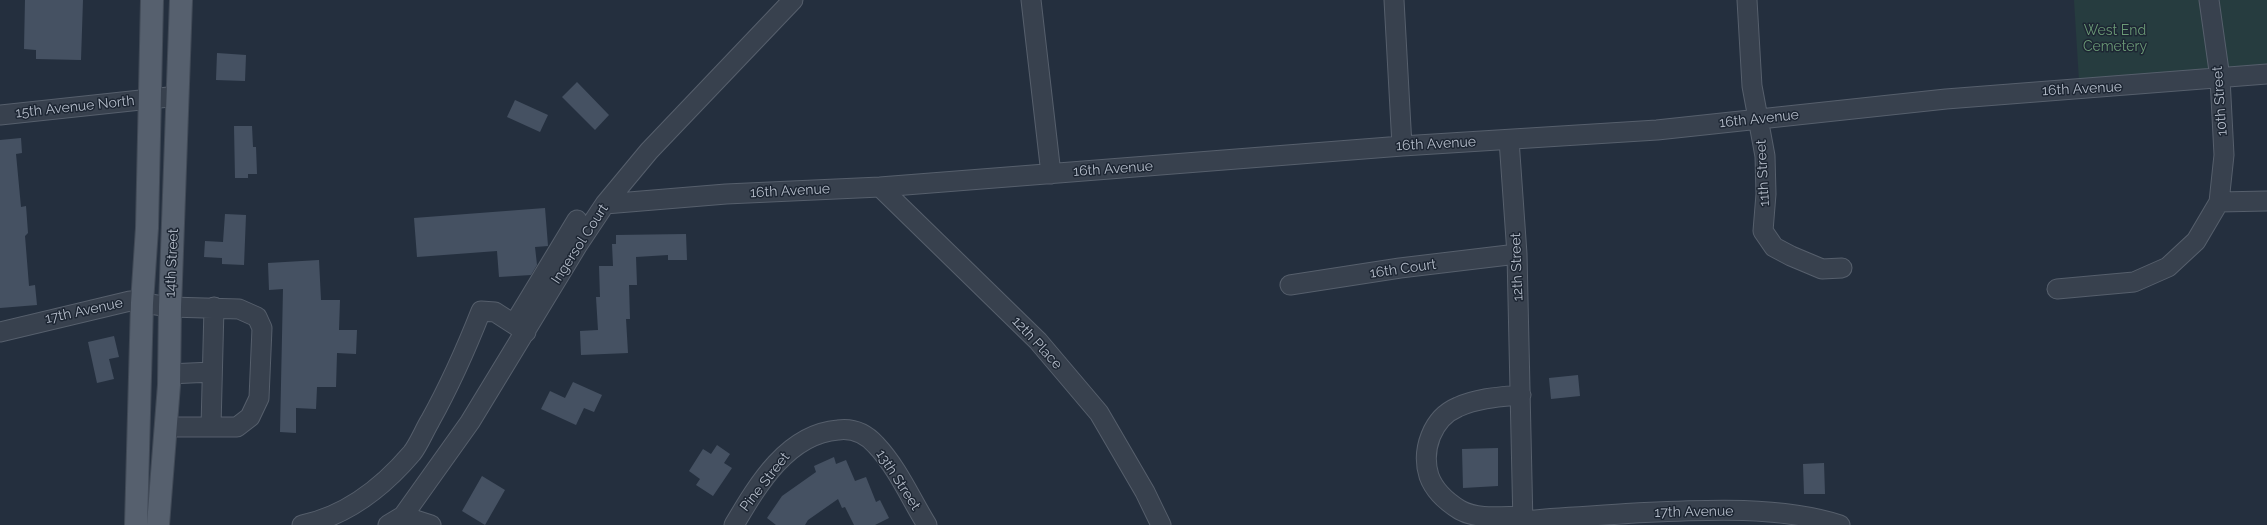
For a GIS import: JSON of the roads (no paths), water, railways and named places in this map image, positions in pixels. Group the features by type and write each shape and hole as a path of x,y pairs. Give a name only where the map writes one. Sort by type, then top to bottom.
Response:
{"main road":[{"name":"14th Street","path":"136,525 142,303 147,228 152,0"},
{"name":"14th Street","path":"158,525 169,374 181,0"}],"street":[{"name":"Ingersol Court","path":"395,520 470,422 520,328 605,204 649,151 793,0"},
{"path":"1031,0 1051,174"},
{"path":"1394,0 1402,146"},
{"name":"11th Street","path":"1747,0 1752,86 1765,156 1766,194 1763,231 1774,247 1791,256 1822,269 1842,268"},
{"name":"10th Street","path":"2209,0 2220,78 2224,155 2219,202"},
{"name":"16th Avenue","path":"605,204 726,194 880,186 1051,174 1402,146 1657,130 1953,99 2267,74"},
{"name":"15th Avenue North","path":"0,115 178,96"},
{"name":"12th Street","path":"1509,140 1517,254 1523,521"},
{"name":"12th Place","path":"880,186 1038,342 1099,413 1146,492 1161,525"},
{"path":"2057,289 2134,282 2168,267 2196,241 2219,202 2267,201"},
{"path":"302,525 321,521 345,510 378,488 412,452 454,377 481,311 495,312 520,328 577,220"},
{"name":"16th Court","path":"1290,284 1400,268 1517,254"},
{"name":"17th Avenue","path":"0,332 130,301 170,307 214,307 239,309 257,317 262,328 259,398 250,417 237,427 165,427"},
{"path":"211,427 214,307"},
{"path":"169,374 212,372"},
{"path":"1521,395 1482,399 1457,407 1437,422 1427,447 1429,477 1440,495 1461,510 1485,517 1523,521"},
{"name":"Pine Street","path":"734,525 748,502 781,458 810,436 827,431 845,429"},
{"name":"13th Street","path":"845,429 862,434 875,444 887,458 927,525"},
{"name":"17th Avenue","path":"1523,521 1585,514 1732,510 1824,520 1840,525"},
{"path":"395,520 431,525"}],"park label":[{"name":"West End Cemetery","path":"2115,40"}]}
